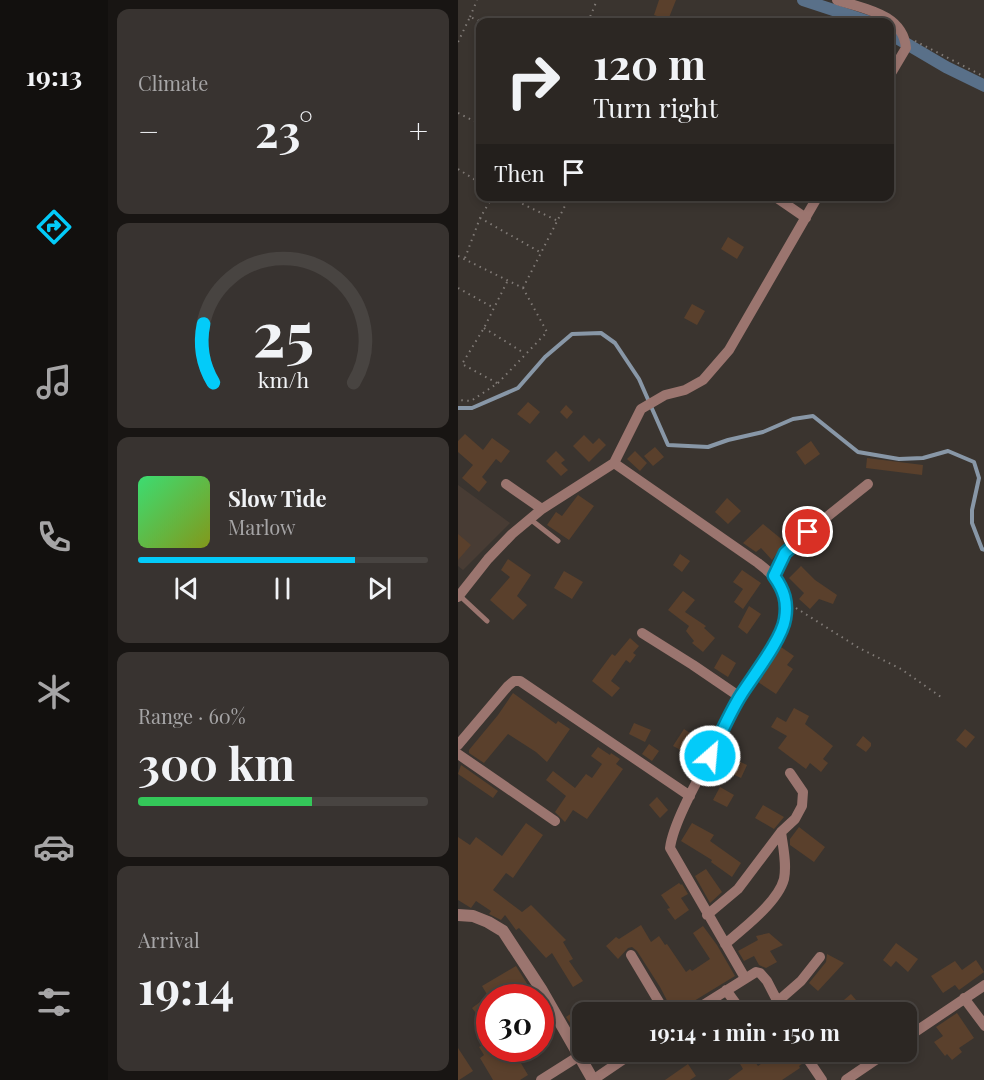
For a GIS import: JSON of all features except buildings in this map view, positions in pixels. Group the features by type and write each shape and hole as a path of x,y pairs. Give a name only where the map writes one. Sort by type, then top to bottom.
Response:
{"street":[{"path":"837,0 886,18"},
{"path":"894,21 905,40 894,66"},
{"path":"781,201 806,218"},
{"path":"459,596 488,559 530,519 614,463 641,410 665,395 685,390 703,380 717,367 815,201"},
{"path":"614,463 774,576 787,601 785,622 771,649 740,697 690,796 670,848 745,978"},
{"path":"506,484 542,509"},
{"path":"774,576 785,553 793,544 869,484"},
{"path":"642,633 694,664 740,697"},
{"path":"458,745 508,686 514,681 520,681 690,796"},
{"path":"458,754 555,821"},
{"path":"707,915 738,889 781,832 794,819 804,799 803,792 790,773"},
{"path":"725,944 746,927 781,886 785,871 781,832"},
{"path":"458,915 473,916 503,930 541,989 572,1044"},
{"path":"631,955 646,975 660,1002"},
{"path":"707,1002 752,974 760,973 767,981 777,1002 801,981 820,957"},
{"path":"917,1030 984,985"},
{"path":"726,990 735,1002"},
{"path":"964,998 984,1026"},
{"path":"541,1080 572,1060"},
{"path":"582,1062 593,1080 619,1062"},
{"path":"810,1062 822,1080"},
{"path":"846,1080 872,1062"}],"lane":[{"path":"530,519 558,541"},
{"path":"459,596 487,621"}],"path":[{"path":"458,42 478,0"},
{"path":"590,18 597,0"},
{"path":"470,17 476,20"},
{"path":"905,40 984,77"},
{"path":"458,113 476,121"},
{"path":"458,169 476,180"},
{"path":"464,258 480,218 490,201"},
{"path":"516,201 558,221"},
{"path":"523,288 568,201"},
{"path":"480,218 541,253"},
{"path":"458,256 523,288 547,332 498,383 471,401 458,400"},
{"path":"498,383 462,364 484,328 508,280"},
{"path":"458,288 494,308"},
{"path":"484,328 526,354"},
{"path":"787,601 860,648 901,669 941,697"}],"shaded area":[{"path":"458,485 510,523 463,570 458,566"}],"waterway":[{"path":"803,0 858,18"},
{"path":"894,36 946,67 985,86"},
{"path":"458,408 472,408 518,388 545,357 572,334 601,333 615,343 639,379 668,445 708,447 763,432 793,419 813,416 858,452 899,459 923,458 948,451 974,462 979,478 972,510 972,523 982,549 985,550"}],"route":[{"path":"710,756 740,697 771,649 785,622 787,601 774,576 785,553 808,532"}]}
